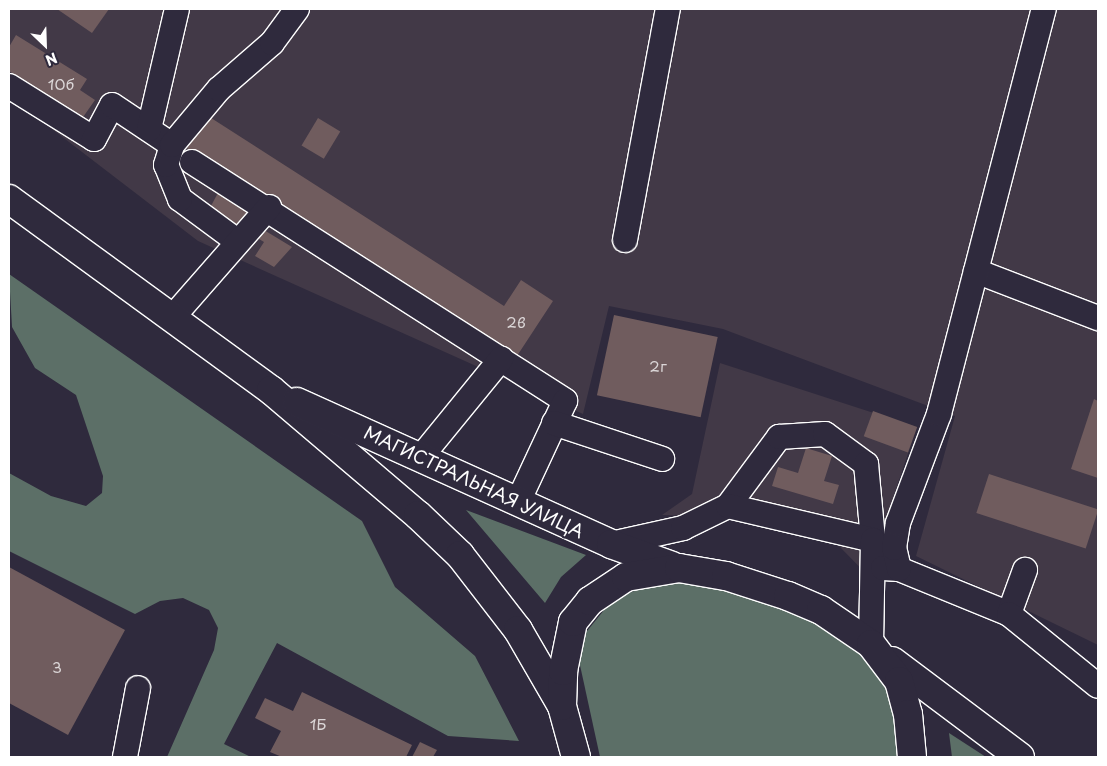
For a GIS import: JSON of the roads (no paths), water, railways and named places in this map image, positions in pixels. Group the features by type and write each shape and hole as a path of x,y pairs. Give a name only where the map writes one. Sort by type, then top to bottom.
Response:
{"main road":[{"name":"МАГИСТРАЛЬНАЯ УЛИЦА","path":"11,206 271,390 460,555 518,630 562,706"},
{"name":"МАГИСТРАЛЬНАЯ УЛИЦА","path":"271,390 611,544 679,568"},
{"path":"576,757 562,706 567,647 579,612 603,590 626,577 679,568 726,576 788,596 821,610 871,644 975,728 1020,757"},
{"path":"871,644 899,680 908,714 912,757"}],"street":[{"path":"149,130 177,9"},
{"path":"237,241 180,199 166,165 172,145 219,89 272,43 297,9"},
{"path":"625,240 668,9"},
{"path":"899,569 894,548 898,523 939,414 1044,9"},
{"path":"9,86 94,139 112,105 172,145"},
{"path":"192,162 268,207 566,401 518,502"},
{"path":"171,319 268,207"},
{"path":"976,271 1098,318"},
{"path":"421,457 501,359"},
{"path":"554,423 662,459"},
{"path":"611,544 683,528 728,506 779,437 825,434 866,464 872,540 871,644"},
{"path":"728,506 872,540"},
{"path":"872,567 899,569 1009,614 1098,686"},
{"path":"1009,614 1025,570"},
{"path":"125,757 138,688"}]}
